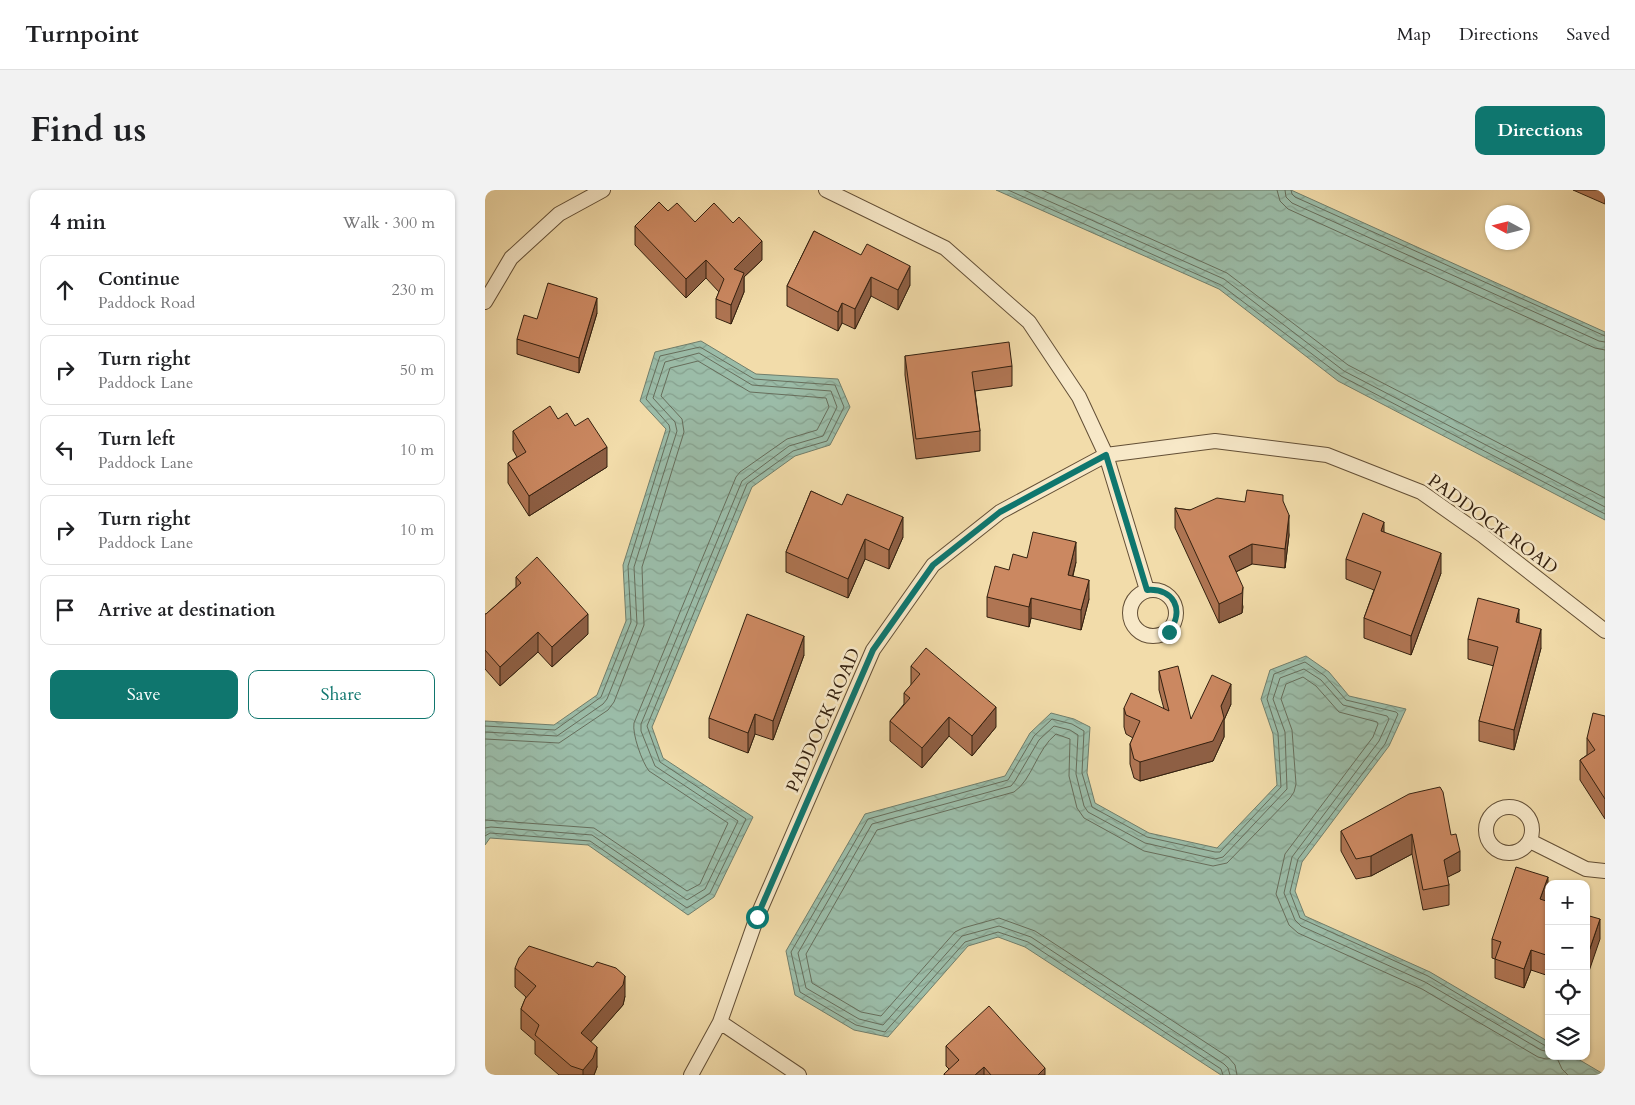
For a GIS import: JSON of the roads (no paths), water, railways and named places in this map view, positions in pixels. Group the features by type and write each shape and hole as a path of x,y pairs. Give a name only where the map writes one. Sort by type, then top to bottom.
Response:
{"street":[{"path":"485,302 511,258 559,214 603,190"},
{"path":"826,190 945,248 1029,322 1079,397 1106,455 1147,590"},
{"name":"PADDOCK ROAD","path":"691,1075 719,1022 757,917 873,650 933,565 1000,512 1106,455 1215,441 1327,454 1421,492 1482,535 1605,631"},
{"path":"1530,841 1586,869 1605,871"},
{"path":"719,1022 799,1075"}],"water":[{"path":"996,190 1291,190 1605,332 1605,520 1338,381 1219,289"},
{"path":"701,341 756,374 838,379 850,407 830,445 795,456 752,487 652,727 663,758 753,817 714,897 688,915 588,845 490,838 485,845 485,721 554,725 597,695 626,621 623,565 666,429 640,401 655,352"},
{"path":"1306,656 1329,672 1349,696 1406,709 1389,746 1302,862 1295,891 1305,916 1430,972 1545,1040 1545,1060 1580,1060 1605,1075 1221,1075 1025,947 998,937 968,946 888,1037 854,1030 795,995 786,951 865,814 1005,776 1030,733 1051,713 1074,719 1090,727 1087,773 1095,803 1149,833 1217,848 1277,785 1273,734 1261,699 1270,670"}]}
